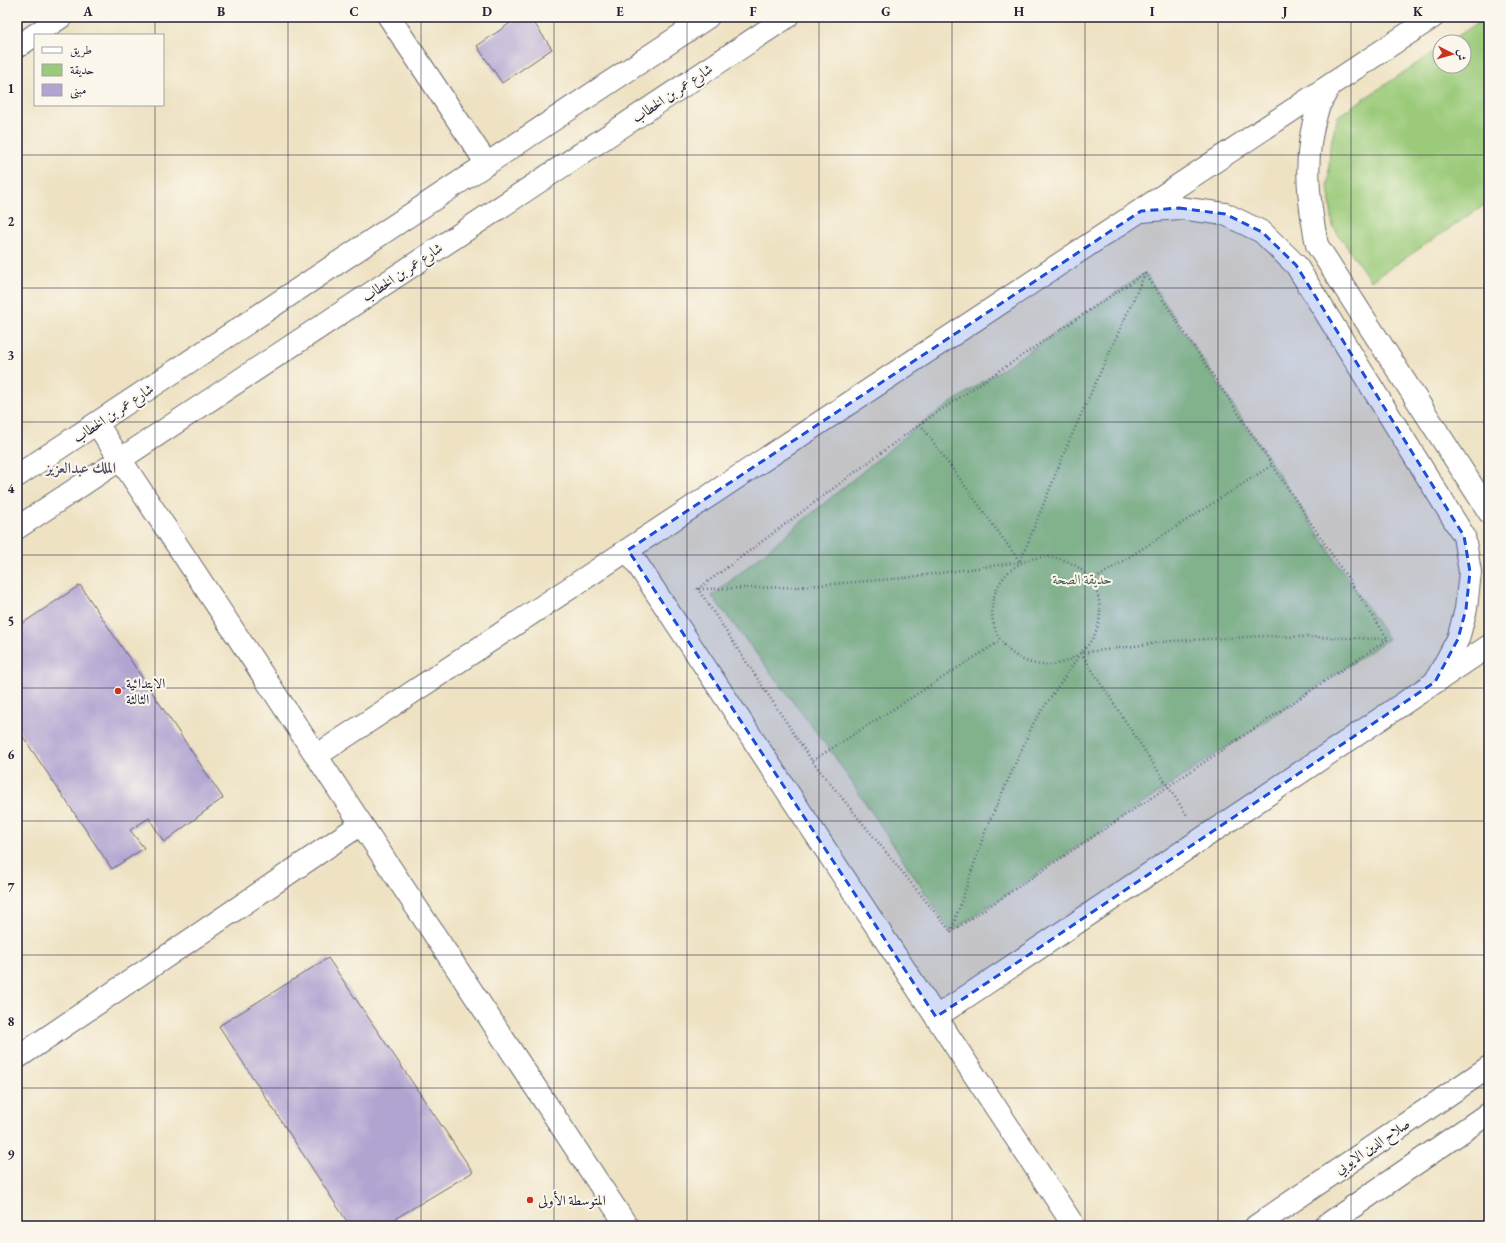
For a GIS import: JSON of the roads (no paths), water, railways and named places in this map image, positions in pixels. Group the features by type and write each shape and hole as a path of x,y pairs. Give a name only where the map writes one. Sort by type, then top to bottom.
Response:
{"street":[{"path":"35,34 61,17"},
{"path":"389,17 487,164"},
{"name":"شارع عمر بن الخطاب","path":"17,476 708,17"},
{"name":"شارع عمر بن الخطاب","path":"17,528 787,17"},
{"path":"316,756 1433,17"},
{"path":"17,46 34,35"},
{"path":"1330,85 1318,110 1311,134 1308,171 1310,209 1317,245 1489,512"},
{"path":"1141,211 1178,208 1225,214 1262,232 1296,265 1464,536 1470,572 1466,609 1458,639 1435,682"},
{"path":"97,424 627,1226"},
{"path":"628,550 1074,1226"},
{"path":"936,1017 1489,646"},
{"path":"17,1058 361,824"},
{"name":"صلاح الدين الايوبي","path":"1256,1226 1489,1067"},
{"path":"1326,1226 1489,1113"}],"place":[{"name":"الابتدائية الثالثة","path":"118,691"},
{"name":"المتوسطة الأولى","path":"530,1200"}],"district":[{"name":"الملك عبدالعزيز","path":"81,467"}],"park label":[{"name":"حديقة الصحة","path":"1082,579"}]}
